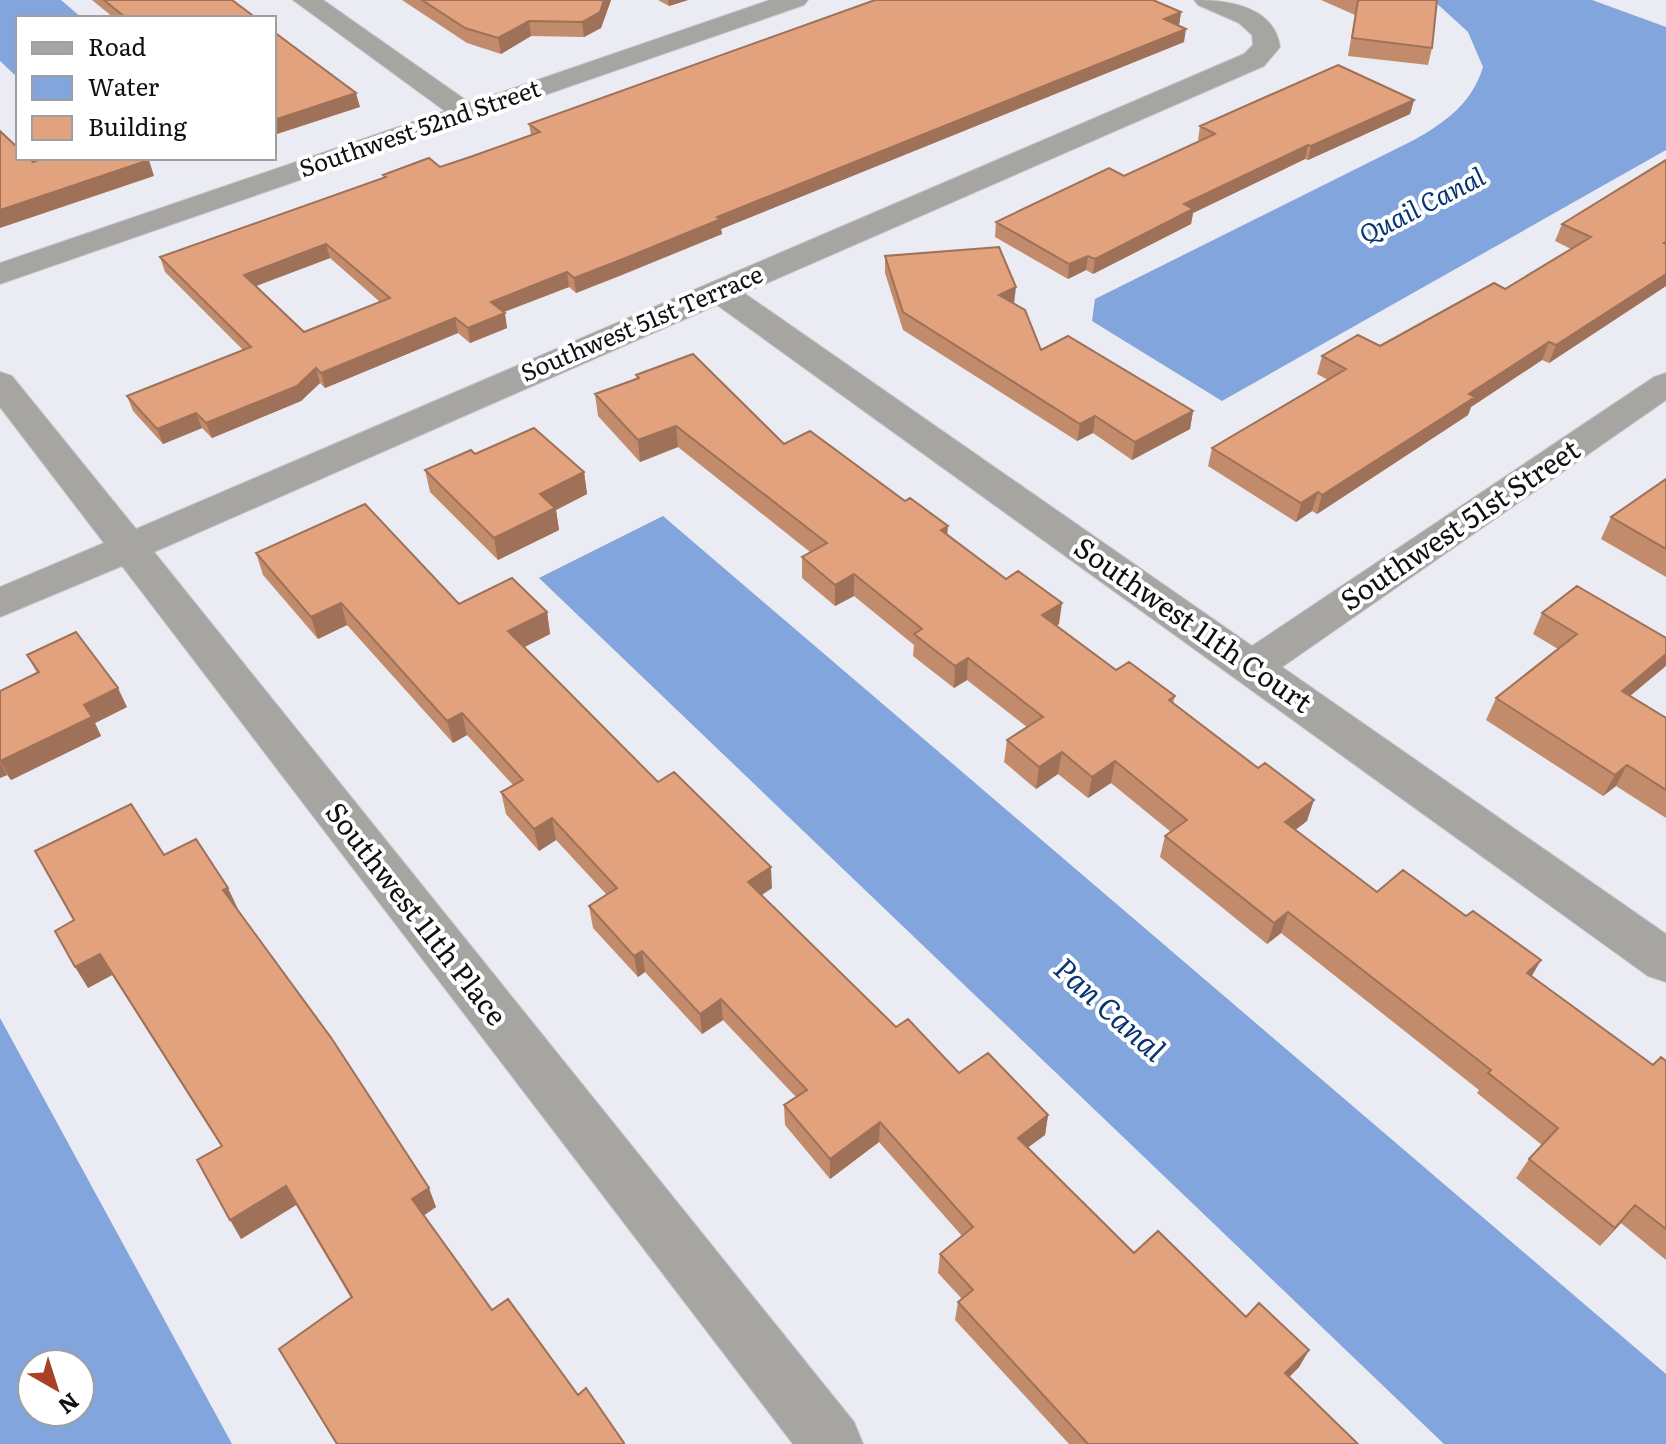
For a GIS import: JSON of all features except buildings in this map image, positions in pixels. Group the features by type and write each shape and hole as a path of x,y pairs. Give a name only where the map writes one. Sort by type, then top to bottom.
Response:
{"street":[{"path":"306,0 467,114"},
{"name":"Southwest 52nd Street","path":"0,274 795,0"},
{"name":"Southwest 51st Terrace","path":"0,603 1254,60 1267,47 1265,32 1248,18 1207,0"},
{"name":"Southwest 11th Court","path":"719,291 1254,666 1666,961"},
{"name":"Southwest 11th Place","path":"0,383 832,1444"},
{"name":"Southwest 51st Street","path":"1254,666 1666,384"}],"water":[{"path":"0,0 61,0 80,16 16,16 16,76 0,61"},
{"name":"Quail Canal","path":"1433,0 1592,0 1666,27 1666,150 1222,401 1092,321 1095,299 1414,140 1456,110 1472,91 1483,67 1468,32"},
{"name":"Pan Canal","path":"663,516 1666,1374 1666,1444 1444,1444 539,578"},
{"path":"0,1018 232,1444 0,1444"}]}
